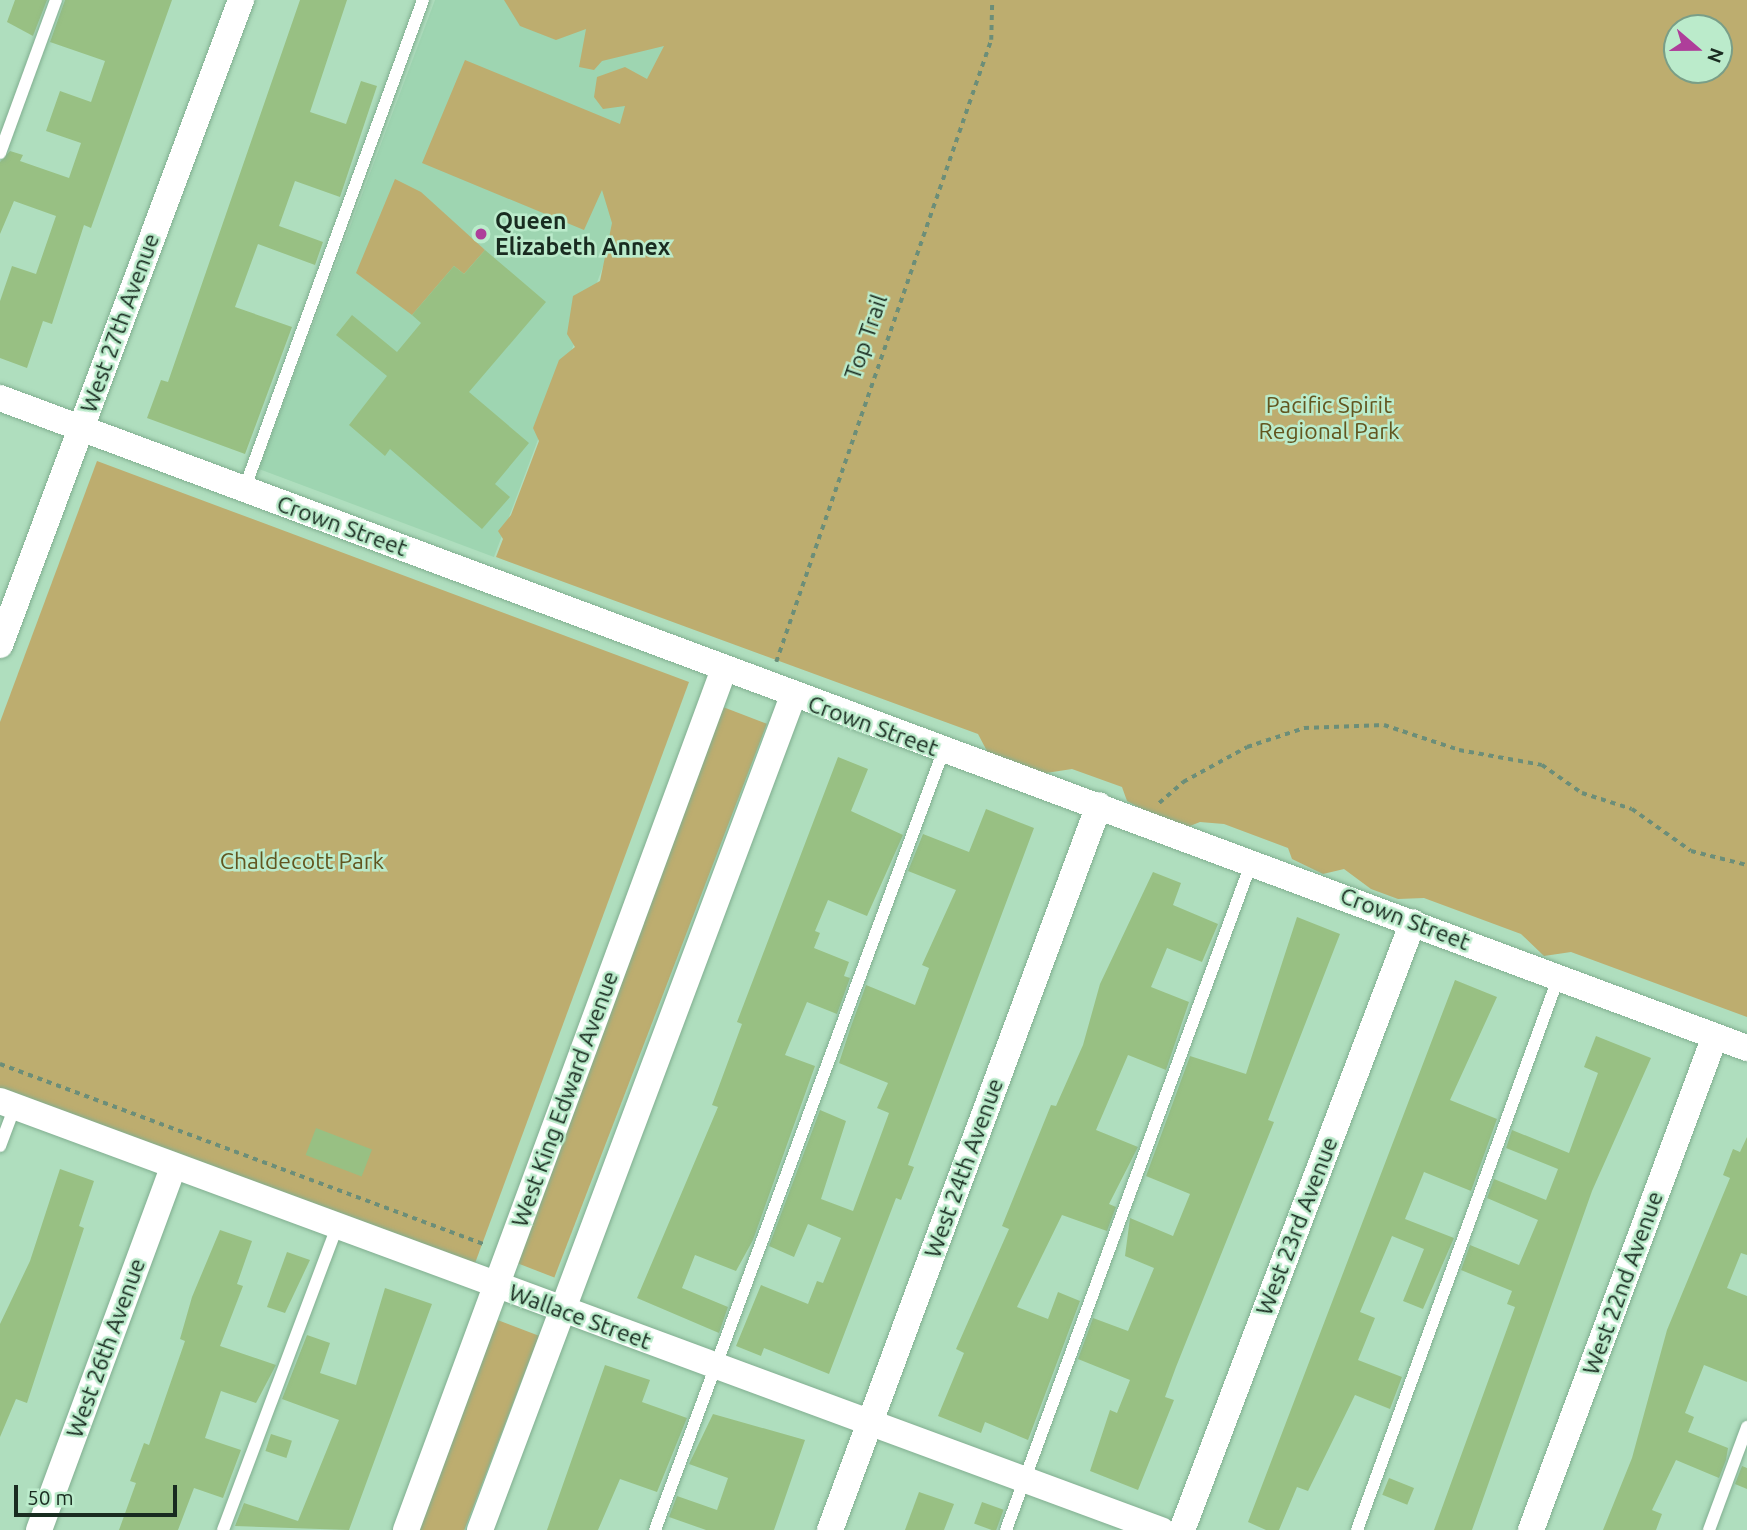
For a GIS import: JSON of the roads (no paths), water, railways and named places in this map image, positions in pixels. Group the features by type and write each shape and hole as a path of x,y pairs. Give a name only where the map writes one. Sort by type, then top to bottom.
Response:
{"street":[{"name":"West 27th Avenue","path":"0,645 241,0"},
{"name":"Crown Street","path":"0,398 766,686 1252,861 1747,1048"},
{"name":"West King Edward Avenue","path":"406,1530 724,669"},
{"path":"481,1530 793,696"},
{"name":"West 24th Avenue","path":"830,1530 1099,805"},
{"name":"West 23rd Avenue","path":"1182,1530 1412,922"},
{"name":"West 22nd Avenue","path":"1531,1530 1715,1036"},
{"name":"Wallace Street","path":"8,1103 496,1286 1161,1530"},
{"name":"West 26th Avenue","path":"39,1530 174,1166"}],"lane":[{"path":"0,153 56,0"},
{"path":"244,490 423,0"},
{"path":"655,1530 943,751"},
{"path":"1006,1530 1252,861"},
{"path":"1357,1530 1559,976"},
{"path":"0,1146 8,1103"},
{"path":"223,1530 337,1227"},
{"path":"1709,1530 1747,1427"}],"place":[{"name":"Queen Elizabeth Annex","path":"481,234"}],"park label":[{"name":"Pacific Spirit Regional Park","path":"1329,418"},
{"name":"Chaldecott Park","path":"302,861"}]}
